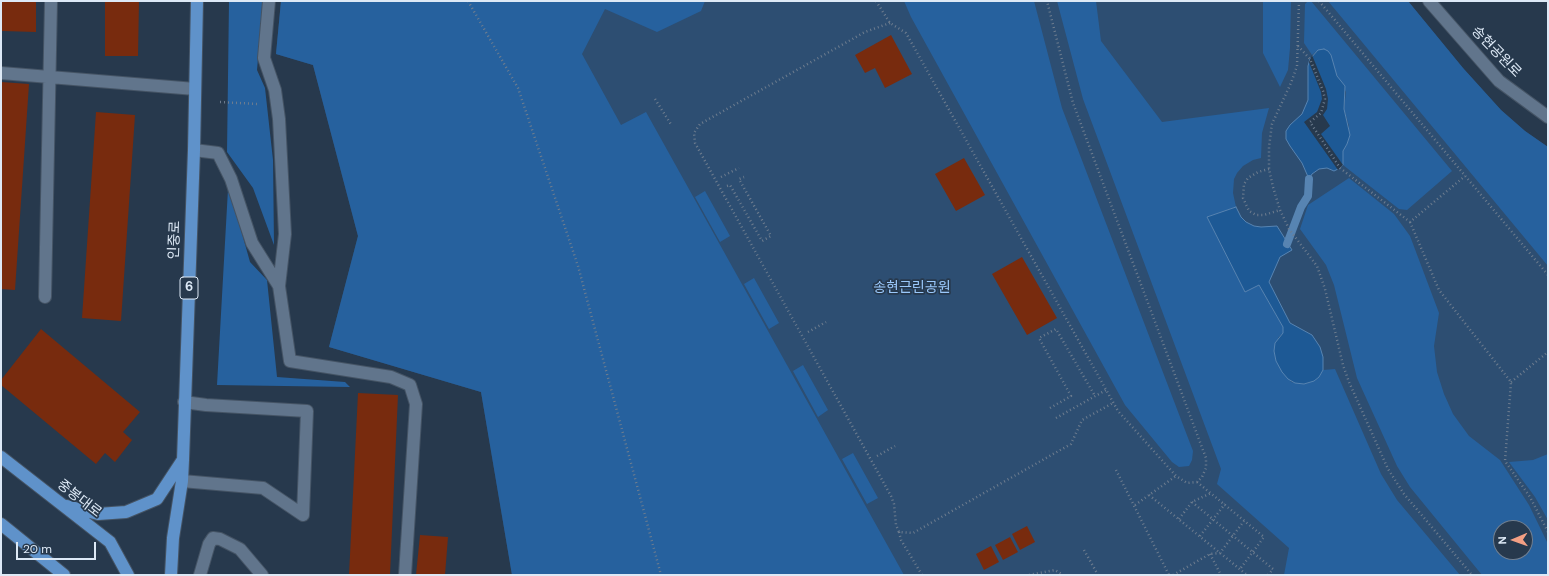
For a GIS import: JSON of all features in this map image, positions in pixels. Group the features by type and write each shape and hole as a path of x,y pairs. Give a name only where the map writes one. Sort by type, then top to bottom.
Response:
{"main road":[{"name":"인중로","path":"171,575 173,538 182,481 183,460 194,150 197,1"},
{"name":"중봉대로","path":"1,457 110,542 128,575"},
{"path":"61,504 98,514 126,512 157,499 183,460"},
{"path":"1,524 64,575"}],"street":[{"path":"45,297 51,1"},
{"path":"269,1 264,58 275,90 279,119 285,234 279,286 290,361 391,377 410,385 416,404 405,575"},
{"name":"송현공원로","path":"1429,1 1499,81 1548,117"},
{"path":"1,73 195,89"},
{"path":"194,150 218,153 231,179 252,243 279,286"},
{"path":"182,481 263,488 303,515 307,410 206,405 184,402"},
{"path":"200,575 209,544 213,538 220,539 240,549 262,575"}],"path":[{"path":"468,1 518,88 578,266 661,575"},
{"path":"876,1 890,23 906,33 1113,403 1176,476 1187,483 1197,482 1202,477 1206,468 1206,458 1073,103 1047,1"},
{"path":"1299,1 1297,66 1291,83 1272,124 1268,147 1269,169 1280,210 1293,236 1317,266 1325,289 1345,371 1388,469 1404,494 1472,575"},
{"path":"1319,1 1548,275"},
{"path":"890,23 865,32 700,124 694,133 695,143 891,496 894,504 896,525 901,540 922,575"},
{"path":"1298,46 1310,59 1325,99 1321,113 1310,122 1340,168 1410,222 1439,290 1511,382 1505,461 1530,497 1548,532"},
{"path":"655,99 672,126"},
{"path":"220,102 277,104"},
{"path":"721,177 739,168"},
{"path":"1269,169 1258,172 1248,178 1244,184 1243,198 1249,211 1256,215 1264,215 1280,210"},
{"path":"1410,222 1465,176"},
{"path":"727,186 730,185 762,241 771,236 739,179 744,177"},
{"path":"808,332 826,322"},
{"path":"1050,408 1071,396 1040,338 1056,329 1095,396"},
{"path":"1511,382 1548,352"},
{"path":"1056,418 1106,390"},
{"path":"899,532 913,533 1071,444 1082,420 1113,403"},
{"path":"877,456 895,446"},
{"path":"1116,470 1170,575"},
{"path":"1134,505 1176,476"},
{"path":"1197,482 1264,537 1240,569"},
{"path":"1179,519 1192,502 1211,493"},
{"path":"1149,495 1247,575"},
{"path":"1192,502 1273,569 1268,575"},
{"path":"1200,536 1225,504"},
{"path":"1174,575 1210,554 1220,553 1244,521"},
{"path":"1084,550 1098,575"},
{"path":"1210,554 1221,575"},
{"path":"1029,575 1055,570 1063,575"}],"green space":[{"name":"송현근린공원","path":"281,1 1408,1 1463,68 1501,110 1525,131 1548,147 1548,575 512,575 481,392 329,347 358,236 313,65 276,54"}],"shaded area":[{"path":"229,1 263,1 257,70 265,88 273,160 274,245 253,188 227,152"},
{"path":"281,1 705,1 701,11 657,32 605,9 582,54 621,125 646,112 904,575 512,575 481,392 329,347 358,236 313,65 276,54"},
{"path":"904,1 1034,1 1062,108 1193,451 1192,460 1189,466 1179,467 1172,462 1125,405 911,17"},
{"path":"1057,1 1096,1 1101,41 1162,122 1269,108 1262,133 1261,158 1253,160 1243,166 1234,179 1233,193 1236,207 1207,217 1245,292 1259,285 1283,327 1283,333 1278,338 1291,382 1304,384 1308,383 1319,377 1323,370 1335,369 1381,474 1397,500 1460,575 1284,575 1289,548 1217,484 1221,469 1083,99"},
{"path":"1263,1 1291,1 1288,70 1280,87 1263,53"},
{"path":"1308,1 1311,1 1452,171 1407,210 1399,209 1343,165 1343,151 1347,144 1349,126 1344,109 1346,92 1335,71 1331,55 1318,50 1312,55 1304,43 1305,4"},
{"path":"1328,1 1408,1 1463,68 1501,110 1525,131 1548,147 1548,266"},
{"path":"1324,49 1331,55 1337,76 1345,86 1344,109 1350,135 1343,151 1343,165 1334,171 1327,168 1319,169 1312,174 1309,179 1302,163 1286,139 1286,131 1302,114 1308,100 1308,66 1310,59 1318,50"},
{"path":"1349,178 1394,214 1410,236 1439,313 1434,346 1437,372 1444,394 1453,414 1469,436 1500,460 1529,505 1548,544 1548,575 1482,575 1410,487 1397,466 1357,378 1334,285 1326,265 1300,229 1308,205"},
{"path":"228,189 231,194 250,262 267,280 277,377 345,382 350,387 217,385"},
{"path":"705,191 730,236 720,242 695,197"},
{"path":"1236,207 1241,217 1246,222 1254,226 1277,226 1292,250 1280,257 1269,282 1290,323 1312,335 1320,347 1323,357 1323,370 1319,377 1314,381 1304,384 1295,383 1288,379 1282,372 1276,361 1274,351 1275,343 1283,333 1283,327 1259,285 1245,292 1207,217"},
{"path":"754,278 779,323 769,329 744,284"},
{"path":"803,365 828,410 818,417 793,371"},
{"path":"853,453 878,498 867,504 842,459"},
{"path":"1548,454 1548,520 1535,497 1509,462 1533,460"}],"pier":[{"path":"1312,55 1326,89 1328,99 1327,109 1323,115 1330,126 1321,134 1343,165 1338,170 1304,122 1317,112 1322,99 1321,92 1309,62"}],"building":[{"path":"2,1 36,1 36,32 2,31"},
{"path":"105,1 139,1 138,56 105,56"},
{"path":"891,35 912,74 885,88 875,68 865,73 855,55"},
{"path":"1,82 29,84 15,290 1,289"},
{"path":"96,112 135,115 121,321 82,318"},
{"path":"964,158 985,195 956,211 935,174"},
{"path":"1022,257 1057,318 1027,335 992,274"},
{"path":"41,329 140,412 123,432 132,440 115,462 105,453 96,464 1,385 1,380"},
{"path":"358,393 398,395 390,575 349,575"},
{"path":"1027,526 1035,542 1020,550 1012,534"},
{"path":"420,535 448,537 445,575 416,575"},
{"path":"1010,537 1018,552 1003,560 995,545"},
{"path":"991,546 999,562 984,570 976,554"}],"waterway":[{"path":"1287,244 1301,207 1308,196 1309,179"}]}
